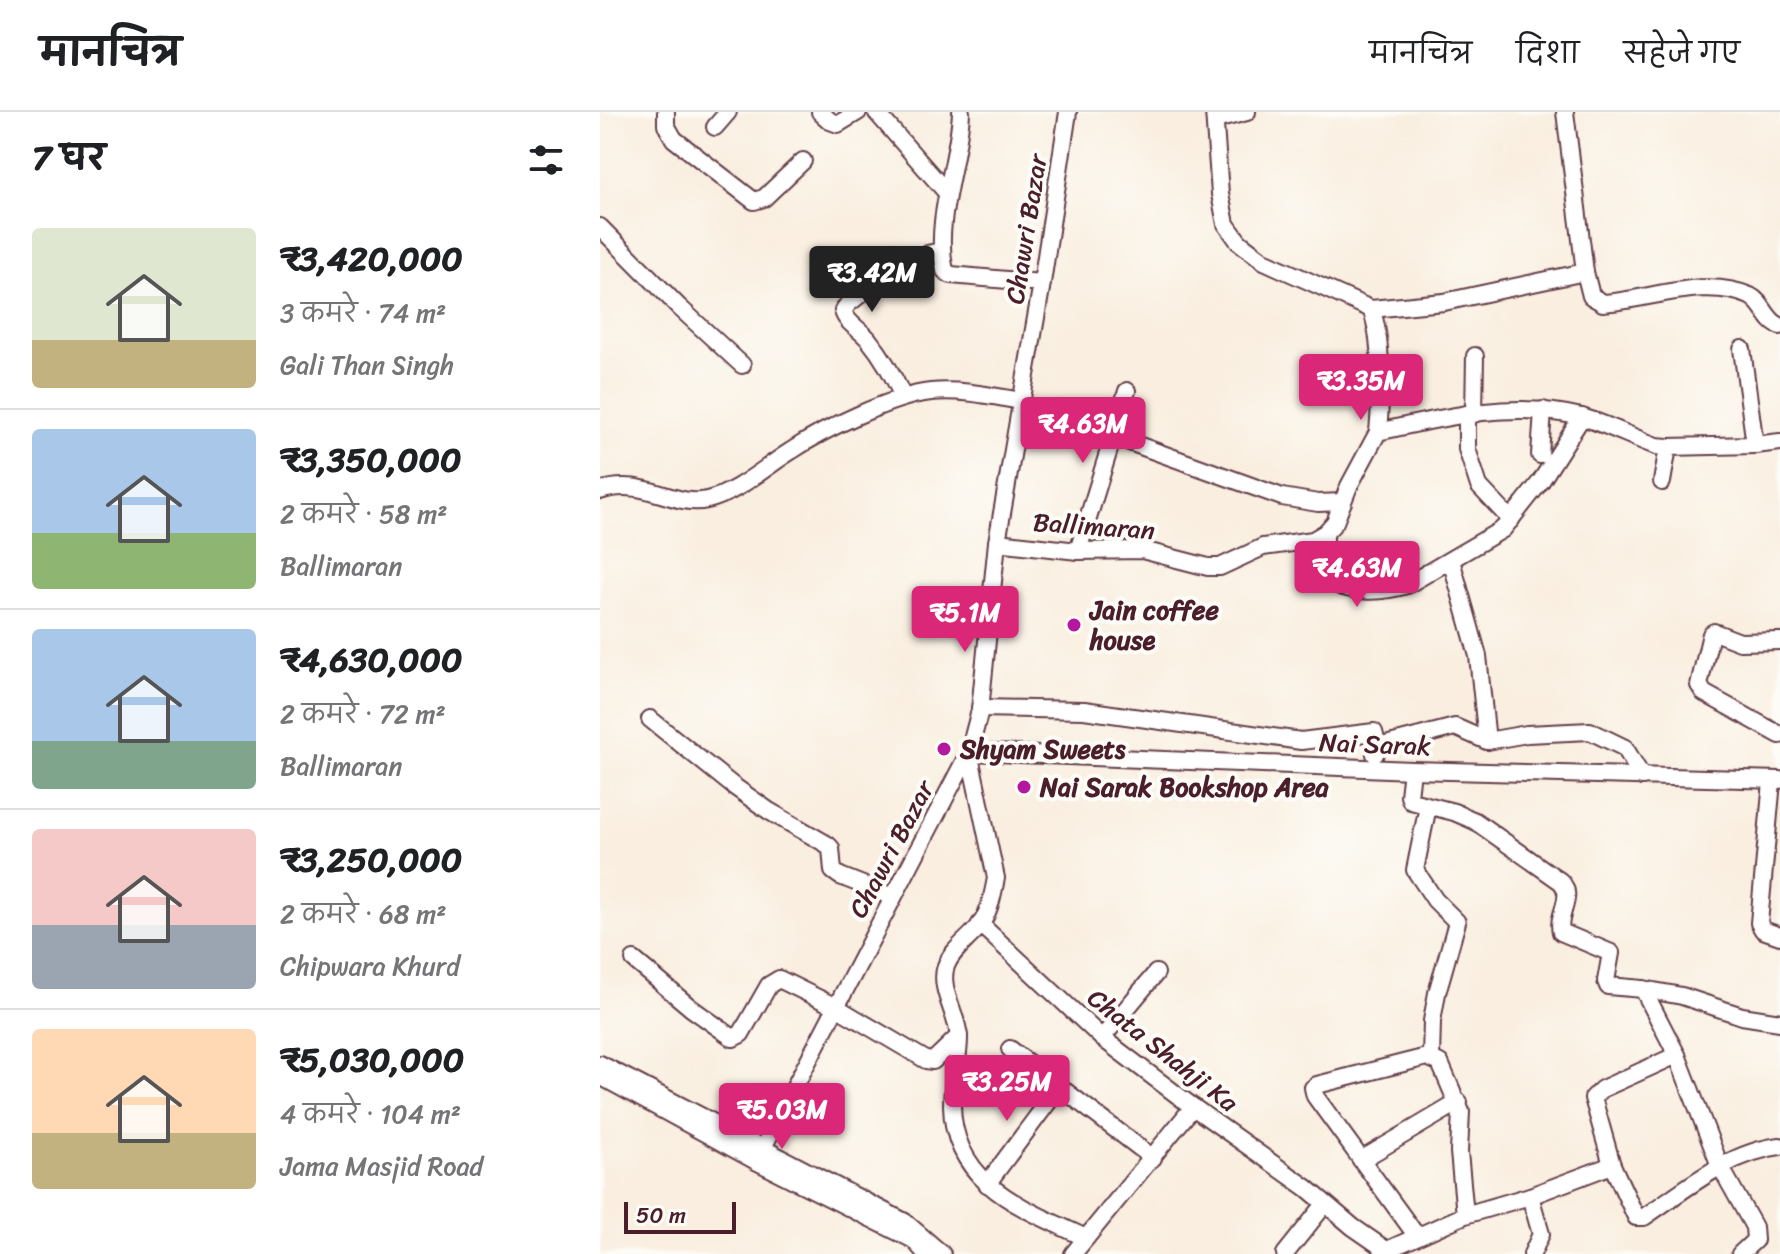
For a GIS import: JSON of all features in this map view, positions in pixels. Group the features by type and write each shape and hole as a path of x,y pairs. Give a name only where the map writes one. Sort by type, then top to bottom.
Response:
{"street":[{"path":"666,112 666,125 674,139 754,201 764,198 803,161"},
{"path":"715,127 728,112"},
{"path":"820,112 838,124 858,112"},
{"path":"876,112 947,193"},
{"path":"961,112 947,193 942,251 945,271 951,275 1042,283"},
{"name":"Chawri Bazar","path":"759,1155 969,752 980,708 997,542 1068,112"},
{"path":"1247,112 1215,116 1220,194 1226,224 1239,242 1264,261 1371,309 1444,302 1585,272"},
{"path":"1565,112 1585,272 1591,296 1599,302 1626,301 1689,290 1730,291 1759,302 1772,321 1780,326"},
{"path":"600,227 742,365"},
{"path":"903,397 896,380 870,341 845,317 843,311 903,263 924,254 942,251"},
{"path":"1371,309 1377,331 1380,390 1378,432 1335,522 1325,533 1325,578 1344,588 1391,590 1407,585 1503,529 1541,481 1582,417"},
{"path":"1742,349 1755,445"},
{"path":"1475,356 1467,449 1479,486 1511,520"},
{"path":"1078,551 1127,391"},
{"path":"600,491 614,486 645,488 684,500 704,501 724,494 795,448 903,397 931,392 961,392 1022,401"},
{"path":"1378,432 1445,416 1543,410 1582,417 1656,446 1780,442"},
{"path":"1540,455 1543,410"},
{"path":"1060,417 1282,497 1318,503 1343,502"},
{"path":"1662,482 1668,447"},
{"name":"Ballimaran","path":"997,542 1078,551 1142,550 1208,567 1220,567 1263,547 1313,540 1325,533"},
{"path":"1451,560 1478,656 1487,741"},
{"path":"1780,641 1740,642 1721,632 1714,632 1699,685 1704,693 1780,735"},
{"path":"980,708 1084,710 1301,741 1374,732 1378,747 1370,768"},
{"path":"650,719 732,785 769,811 828,845 833,871 893,897"},
{"path":"1378,747 1455,727 1487,741 1527,734 1590,731 1625,748 1642,777"},
{"path":"969,752 996,878 993,898 980,924 946,965 944,981 959,1036 952,1106 957,1139 973,1169 997,1193 1086,1238"},
{"name":"Nai Sarak","path":"969,752 1412,770 1776,780"},
{"path":"1412,770 1409,798 1415,804 1454,812 1475,821 1560,881 1567,889 1559,925 1561,932 1611,953 1606,981 1608,986 1682,996 1742,1016 1780,1022"},
{"path":"1776,780 1759,923 1763,930 1780,936"},
{"path":"1428,806 1415,870 1435,900 1457,922 1437,993 1432,1021 1431,1058"},
{"name":"Chata Shahji Ka","path":"980,924 1102,1038 1307,1188 1388,1252"},
{"path":"634,960 691,1008 733,1038 741,1034 769,985 779,979 836,1007 926,1060 933,1061 941,1056 959,1036"},
{"path":"1102,1038 1156,973"},
{"path":"1643,989 1677,1055 1720,1166 1756,1233 1752,1245 1740,1254"},
{"path":"1010,1049 1153,1158"},
{"path":"1677,1055 1595,1094 1594,1104 1612,1165 1633,1213 1641,1219 1720,1166 1780,1146"},
{"path":"1431,1058 1444,1068 1459,1102 1460,1184 1465,1215"},
{"path":"1416,1235 1315,1096 1313,1088 1321,1083 1431,1058"},
{"path":"600,1064 914,1240 926,1254"},
{"path":"600,1076 759,1155 905,1222 942,1254"},
{"path":"987,1184 1060,1086"},
{"path":"1361,1160 1459,1102"},
{"path":"1073,1254 1193,1107"},
{"path":"1388,1252 1416,1235 1465,1215 1530,1196 1612,1165"},
{"path":"1530,1196 1541,1234 1532,1254"},
{"path":"1285,1254 1325,1204"}],"place":[{"name":"Jain coffee house","path":"1074,625"},
{"name":"Shyam Sweets","path":"944,749"},
{"name":"Nai Sarak Bookshop Area","path":"1024,787"}]}
